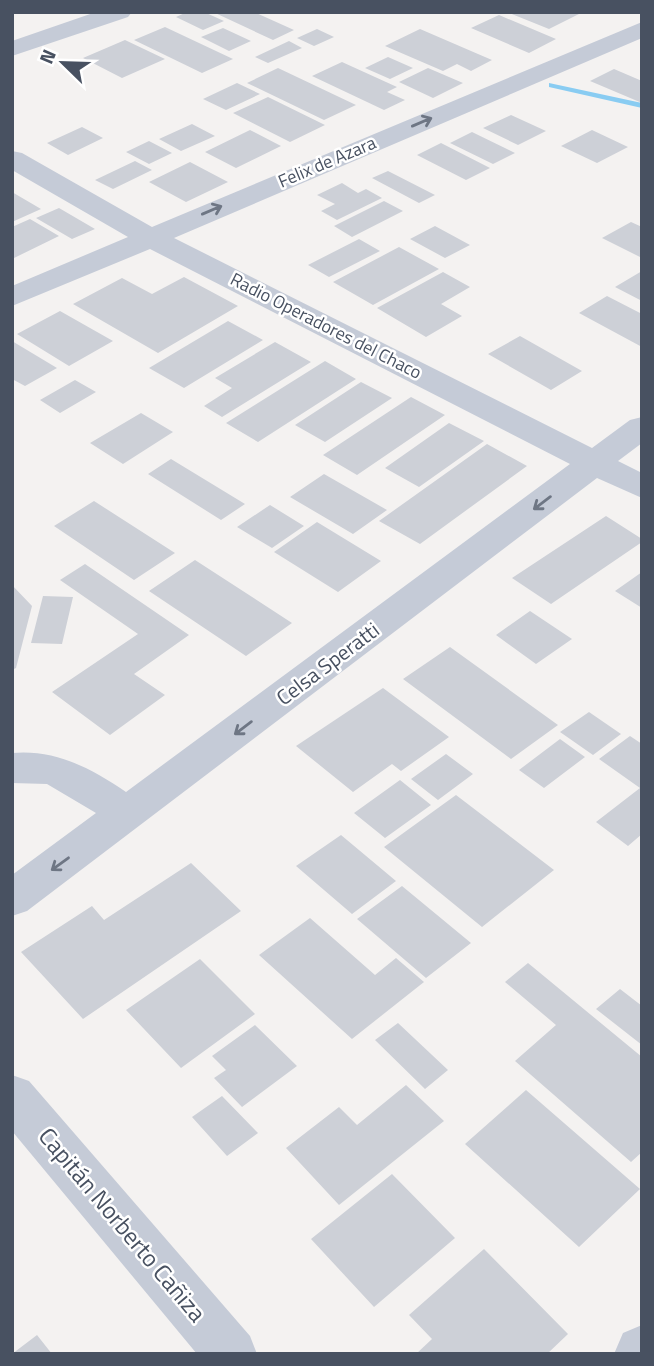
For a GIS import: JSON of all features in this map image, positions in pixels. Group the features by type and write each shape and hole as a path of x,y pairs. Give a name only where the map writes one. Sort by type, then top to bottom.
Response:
{"street":[{"path":"12,49 120,12"},
{"name":"Felix de Azara","path":"12,297 642,29"},
{"name":"Radio Operadores del Chaco","path":"12,159 149,237 642,487"},
{"name":"Celsa Speratti","path":"12,899 642,427"},
{"path":"12,768 23,765 53,769 89,787 127,814"},
{"name":"Capitán Norberto Cañiza","path":"12,1096 231,1354"}],"building":[{"path":"187,12 204,12 224,21 203,30 176,17"},
{"path":"213,12 254,12 294,30 273,40"},
{"path":"507,12 578,12 581,13 549,29"},
{"path":"499,15 556,39 529,53 471,28"},
{"path":"165,27 233,59 202,73 134,40"},
{"path":"223,28 251,41 229,51 201,37"},
{"path":"317,29 334,37 314,46 297,38"},
{"path":"420,29 492,60 471,71 457,64 443,71 385,46"},
{"path":"125,40 165,59 122,78 83,58"},
{"path":"289,41 302,48 268,63 255,57"},
{"path":"388,57 413,68 390,79 365,68"},
{"path":"342,62 397,87 387,92 405,100 384,110 312,76"},
{"path":"278,68 356,105 324,120 247,83"},
{"path":"428,68 463,83 433,98 399,82"},
{"path":"614,69 642,81 642,103 590,81"},
{"path":"237,83 260,94 226,110 203,99"},
{"path":"268,97 325,125 290,142 233,113"},
{"path":"511,115 546,131 518,145 483,128"},
{"path":"192,124 215,136 181,151 159,139"},
{"path":"82,127 103,138 68,155 47,143"},
{"path":"250,130 281,146 236,168 205,152"},
{"path":"592,130 628,147 597,163 561,146"},
{"path":"472,132 515,153 493,164 450,143"},
{"path":"149,141 172,153 149,164 126,152"},
{"path":"441,143 490,168 466,180 417,155"},
{"path":"135,161 152,170 113,189 95,180"},
{"path":"190,162 228,182 186,202 149,182"},
{"path":"388,171 435,195 419,203 372,178"},
{"path":"342,183 358,193 366,189 382,198 337,220 321,211 335,204 317,195"},
{"path":"12,192 41,209 12,222"},
{"path":"384,201 403,211 352,237 334,226"},
{"path":"59,208 95,229 72,239 36,218"},
{"path":"30,219 59,236 12,259 12,227"},
{"path":"631,222 642,227 642,258 602,238"},
{"path":"435,226 470,245 445,258 410,239"},
{"path":"359,239 380,251 329,277 308,265"},
{"path":"399,247 439,269 373,305 333,282"},
{"path":"642,271 642,301 615,287"},
{"path":"443,272 470,287 441,304 462,316 426,337 377,308"},
{"path":"184,277 238,306 158,353 73,304 122,278 152,294"},
{"path":"607,296 642,314 642,347 579,313"},
{"path":"60,311 113,341 69,366 17,334"},
{"path":"228,321 263,340 184,388 149,368"},
{"path":"520,336 582,371 551,390 488,354"},
{"path":"12,341 57,368 25,386 12,379"},
{"path":"275,342 311,362 222,417 204,406 232,388 215,378"},
{"path":"325,361 356,379 258,442 226,423"},
{"path":"75,380 96,392 60,413 40,400"},
{"path":"361,382 392,398 325,442 295,425"},
{"path":"411,397 445,415 357,475 323,455"},
{"path":"141,413 173,432 123,464 90,443"},
{"path":"449,423 484,441 419,487 385,468"},
{"path":"487,444 527,466 420,544 379,521"},
{"path":"171,459 245,504 221,520 148,474"},
{"path":"324,474 387,510 353,534 290,497"},
{"path":"94,501 175,553 134,580 54,526"},
{"path":"270,505 304,526 272,548 237,527"},
{"path":"606,516 642,539 642,542 551,604 512,578"},
{"path":"317,522 381,561 338,592 274,552"},
{"path":"195,560 292,623 246,656 149,591"},
{"path":"85,564 189,635 134,674 165,695 110,735 52,692 138,634 60,580"},
{"path":"642,572 642,608 615,591"},
{"path":"12,585 32,606 16,668 12,670"},
{"path":"43,596 73,597 62,644 31,643"},
{"path":"530,611 572,639 536,664 496,635"},
{"path":"450,647 558,725 511,759 403,679"},
{"path":"383,688 449,737 401,771 392,764 353,792 296,746"},
{"path":"589,712 621,734 593,755 560,732"},
{"path":"630,736 642,744 642,834 628,846 596,822 640,788 599,759"},
{"path":"560,739 585,757 544,788 519,770"},
{"path":"446,754 473,774 438,800 411,779"},
{"path":"400,780 431,805 385,838 354,813"},
{"path":"456,795 554,870 482,927 384,847"},
{"path":"341,835 396,881 352,914 296,866"},
{"path":"191,863 241,911 83,1019 21,952 92,906 104,920"},
{"path":"402,886 471,943 426,978 357,919"},
{"path":"310,918 375,975 396,958 424,982 352,1039 259,955"},
{"path":"200,959 255,1014 181,1068 126,1010"},
{"path":"528,963 642,1057 642,1152 631,1162 515,1061 556,1025 505,982"},
{"path":"620,989 642,1006 642,1045 596,1009"},
{"path":"398,1023 448,1070 425,1089 375,1040"},
{"path":"255,1025 297,1066 242,1107 214,1078 226,1070 212,1056"},
{"path":"406,1085 444,1121 339,1205 286,1148 339,1107 357,1125"},
{"path":"526,1090 640,1189 579,1247 465,1144"},
{"path":"222,1096 258,1133 227,1156 192,1117"},
{"path":"392,1174 455,1238 374,1307 311,1239"},
{"path":"484,1249 568,1334 547,1354 416,1354 432,1339 409,1315"},
{"path":"37,1335 52,1354 12,1354"}],"waterway":[{"path":"552,85 642,106"}]}
